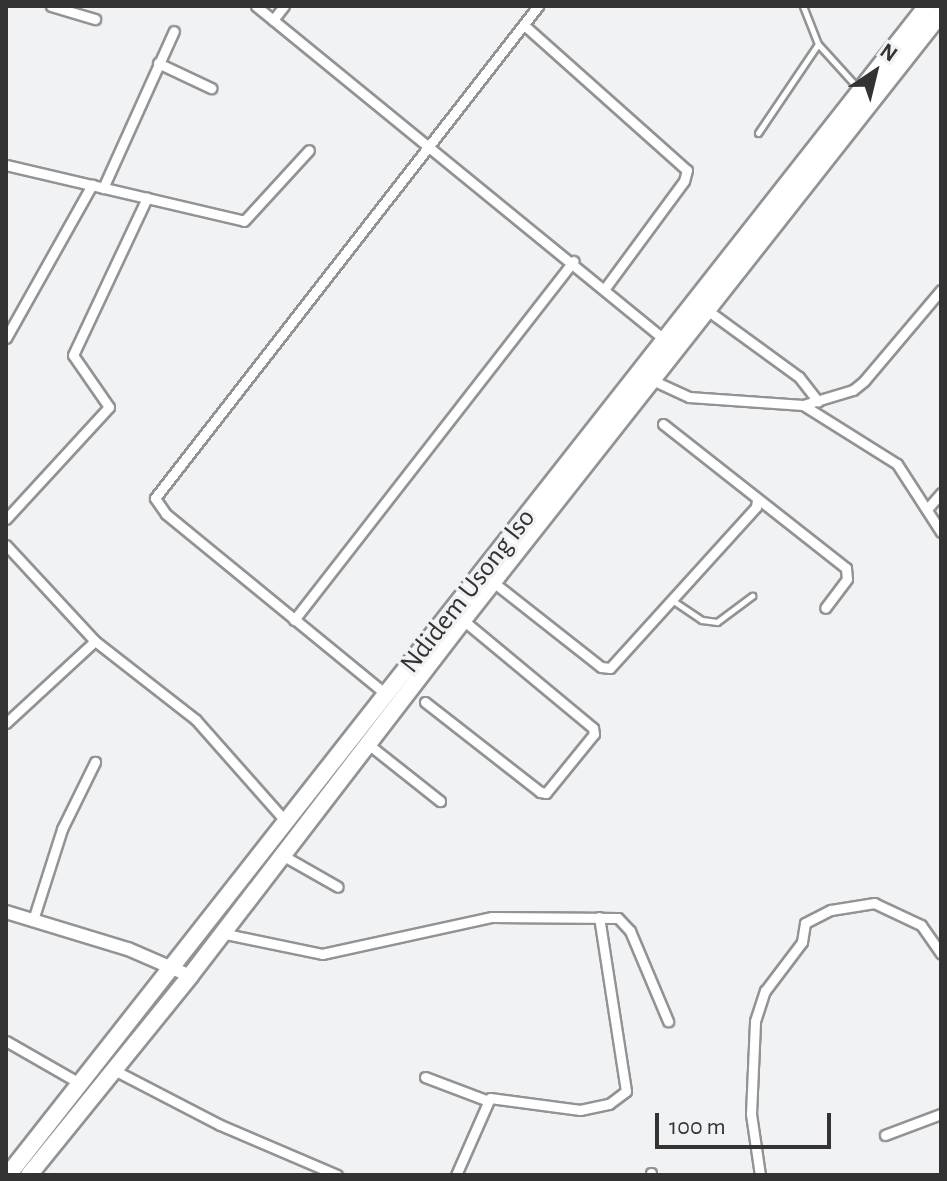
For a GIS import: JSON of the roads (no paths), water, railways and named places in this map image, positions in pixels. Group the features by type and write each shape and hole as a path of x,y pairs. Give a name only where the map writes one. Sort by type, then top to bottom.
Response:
{"highway":[{"name":"Ndidem Usong Iso","path":"8,1175 174,968 927,6"},
{"name":"Ndidem Usong Iso","path":"34,1174 463,620 941,13"}],"street":[{"path":"51,6 95,19"},
{"path":"256,6 432,145 665,340"},
{"path":"273,20 284,6"},
{"path":"387,695 166,514 156,504 156,494 538,6"},
{"path":"524,25 687,170 684,181 605,288"},
{"path":"103,188 174,31"},
{"path":"158,63 211,88"},
{"path":"6,165 244,221 309,150"},
{"path":"6,338 92,185"},
{"path":"6,519 106,415 106,401 91,388 73,355 147,198"},
{"path":"294,620 573,261"},
{"path":"652,380 689,397 803,405 818,401 864,381 941,290"},
{"path":"707,310 799,377 818,401"},
{"path":"803,405 883,451 928,508 941,532"},
{"path":"493,582 601,667 610,668 756,507 754,492 663,424"},
{"path":"928,508 941,493"},
{"path":"757,500 846,568 847,579 825,608"},
{"path":"6,545 95,641 196,720 287,824"},
{"path":"425,702 540,792 546,793 594,734 593,728 463,620"},
{"path":"6,723 95,641"},
{"path":"368,744 440,801"},
{"path":"33,920 62,829 95,762"},
{"path":"282,855 338,887"},
{"path":"760,1175 751,1114 755,1021 765,991 802,942 805,923 831,910 874,903 921,925 941,954"},
{"path":"6,912 190,976"},
{"path":"221,933 322,954 492,917 599,917 625,921 668,1021"},
{"path":"425,1077 486,1100 580,1110 609,1104 626,1091 599,917"},
{"path":"6,1041 81,1084"},
{"path":"114,1070 220,1125 337,1175"},
{"path":"456,1175 486,1100"},
{"path":"885,1135 941,1114"}],"lane":[{"path":"803,6 818,44 861,91"},
{"path":"758,133 818,44"},
{"path":"672,600 702,620 717,622 752,596"}]}
